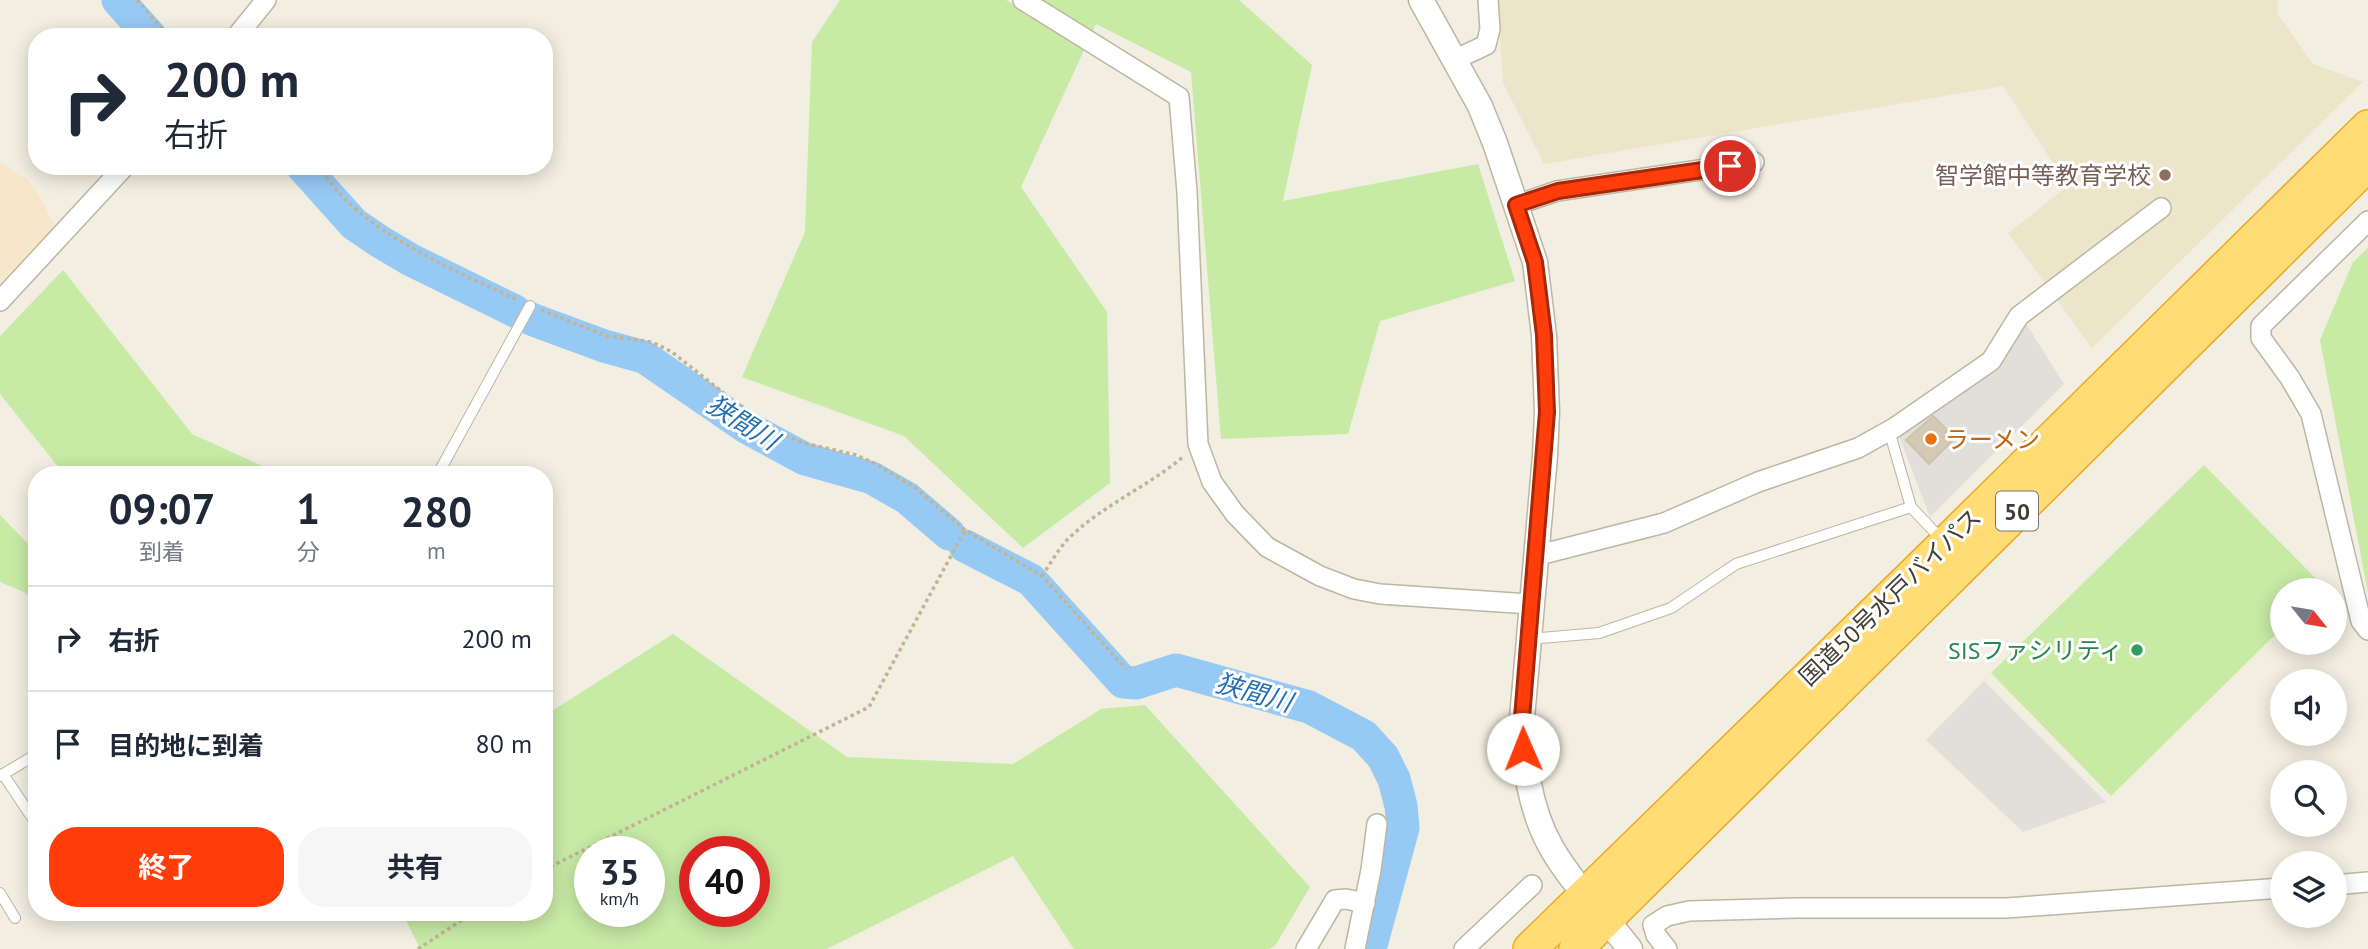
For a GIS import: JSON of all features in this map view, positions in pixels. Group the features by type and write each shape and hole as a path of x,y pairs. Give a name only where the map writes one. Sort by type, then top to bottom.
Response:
{"highway":[{"name":"国道50号水戸バイパス","path":"1530,949 2368,127"},
{"name":"国道50号水戸バイパス","path":"1576,949 2368,164"}],"street":[{"path":"243,28 266,0"},
{"path":"1023,0 1179,97 1187,192 1198,444 1212,482 1235,514 1267,547 1320,576 1353,589 1380,594 1531,604"},
{"path":"1421,0 1479,106 1495,143 1535,262 1544,335 1547,423 1522,718 1528,784 1538,819 1551,848 1630,949"},
{"path":"1454,60 1486,44 1490,29 1488,0"},
{"path":"1516,205 1558,191 1754,162"},
{"path":"0,302 117,175"},
{"path":"1535,556 1664,523 1758,482 1858,448 1991,361 2019,316 2161,208"},
{"path":"2368,221 2261,326 2261,338 2290,378 2311,414 2361,621 2368,629"},
{"path":"1354,949 1365,903 1377,824"},
{"path":"2347,884 2368,882"},
{"path":"1464,949 1532,885"},
{"path":"1667,949 1656,935 1653,925 1667,915 1689,911 2006,908 2270,889"},
{"path":"1306,949 1335,900 1365,903"}],"lane":[{"path":"442,466 530,306"},
{"path":"1889,430 1911,507 1946,543"},
{"path":"1528,639 1599,633 1671,608 1736,564 1911,507"},
{"path":"28,759 2,775 28,812"},
{"path":"0,893 15,918"}],"path":[{"path":"137,0 161,28"},
{"path":"325,175 342,196 389,233 475,280 530,306 607,336 652,342 672,352 777,432 804,443 856,455 914,487 965,530 1042,576 1126,669"},
{"path":"1042,576 1067,541 1122,497 1170,467 1198,444"},
{"path":"553,865 869,707 965,530"},
{"path":"418,949 460,921"}],"shaded area":[{"name":"智学館中等教育学校","path":"1498,0 2278,0 2277,13 2313,64 2363,82 2092,348 2008,233 2068,186 2003,86 1544,164 1503,83"},
{"path":"0,163 27,179 56,228 0,283"},
{"path":"2022,317 2064,384 1930,517 1897,431"},
{"path":"1984,681 2106,802 2023,832 1926,740"}],"green space":[{"path":"840,0 1006,0 1031,14 1039,0 1239,0 1312,65 1283,201 1478,164 1515,281 1380,321 1348,434 1221,439 1191,72 1096,24 1021,187 1107,312 1110,483 1023,548 904,436 742,377 805,232 812,42"},
{"path":"2368,248 2368,593 2320,340 2353,262"},
{"path":"63,270 192,434 262,466 58,466 0,394 0,336"},
{"name":"SISファシリティ","path":"2204,465 2315,578 2270,578 2270,640 2111,796 1991,673"},
{"path":"0,515 28,544 28,595 0,582"},
{"path":"673,634 847,757 1013,764 1101,709 1145,705 1310,887 1275,946 1269,949 1074,949 1013,856 827,949 420,949 406,921 553,921 553,710"}],"building":[{"name":"ラーメン","path":"1933,416 1955,438 1929,464 1906,440"}],"waterway":[{"name":"狭間川","path":"118,0 143,28"},
{"name":"狭間川","path":"310,175 354,224 379,241 411,260 515,311"},
{"name":"狭間川","path":"531,319 604,346 644,357 746,427 805,459 872,478 907,498 949,534"},
{"name":"狭間川","path":"965,546 1031,580 1123,682 1136,683 1176,670 1309,707 1364,736 1383,757 1394,779 1403,828 1370,949"}],"place":[{"name":"智学館中等教育学校","path":"2165,175"},
{"name":"ラーメン","path":"1931,439"},
{"name":"SISファシリティ","path":"2137,650"}],"route":[{"path":"1523,749 1522,718 1547,412 1544,335 1535,262 1516,205 1558,191 1730,166"}]}
